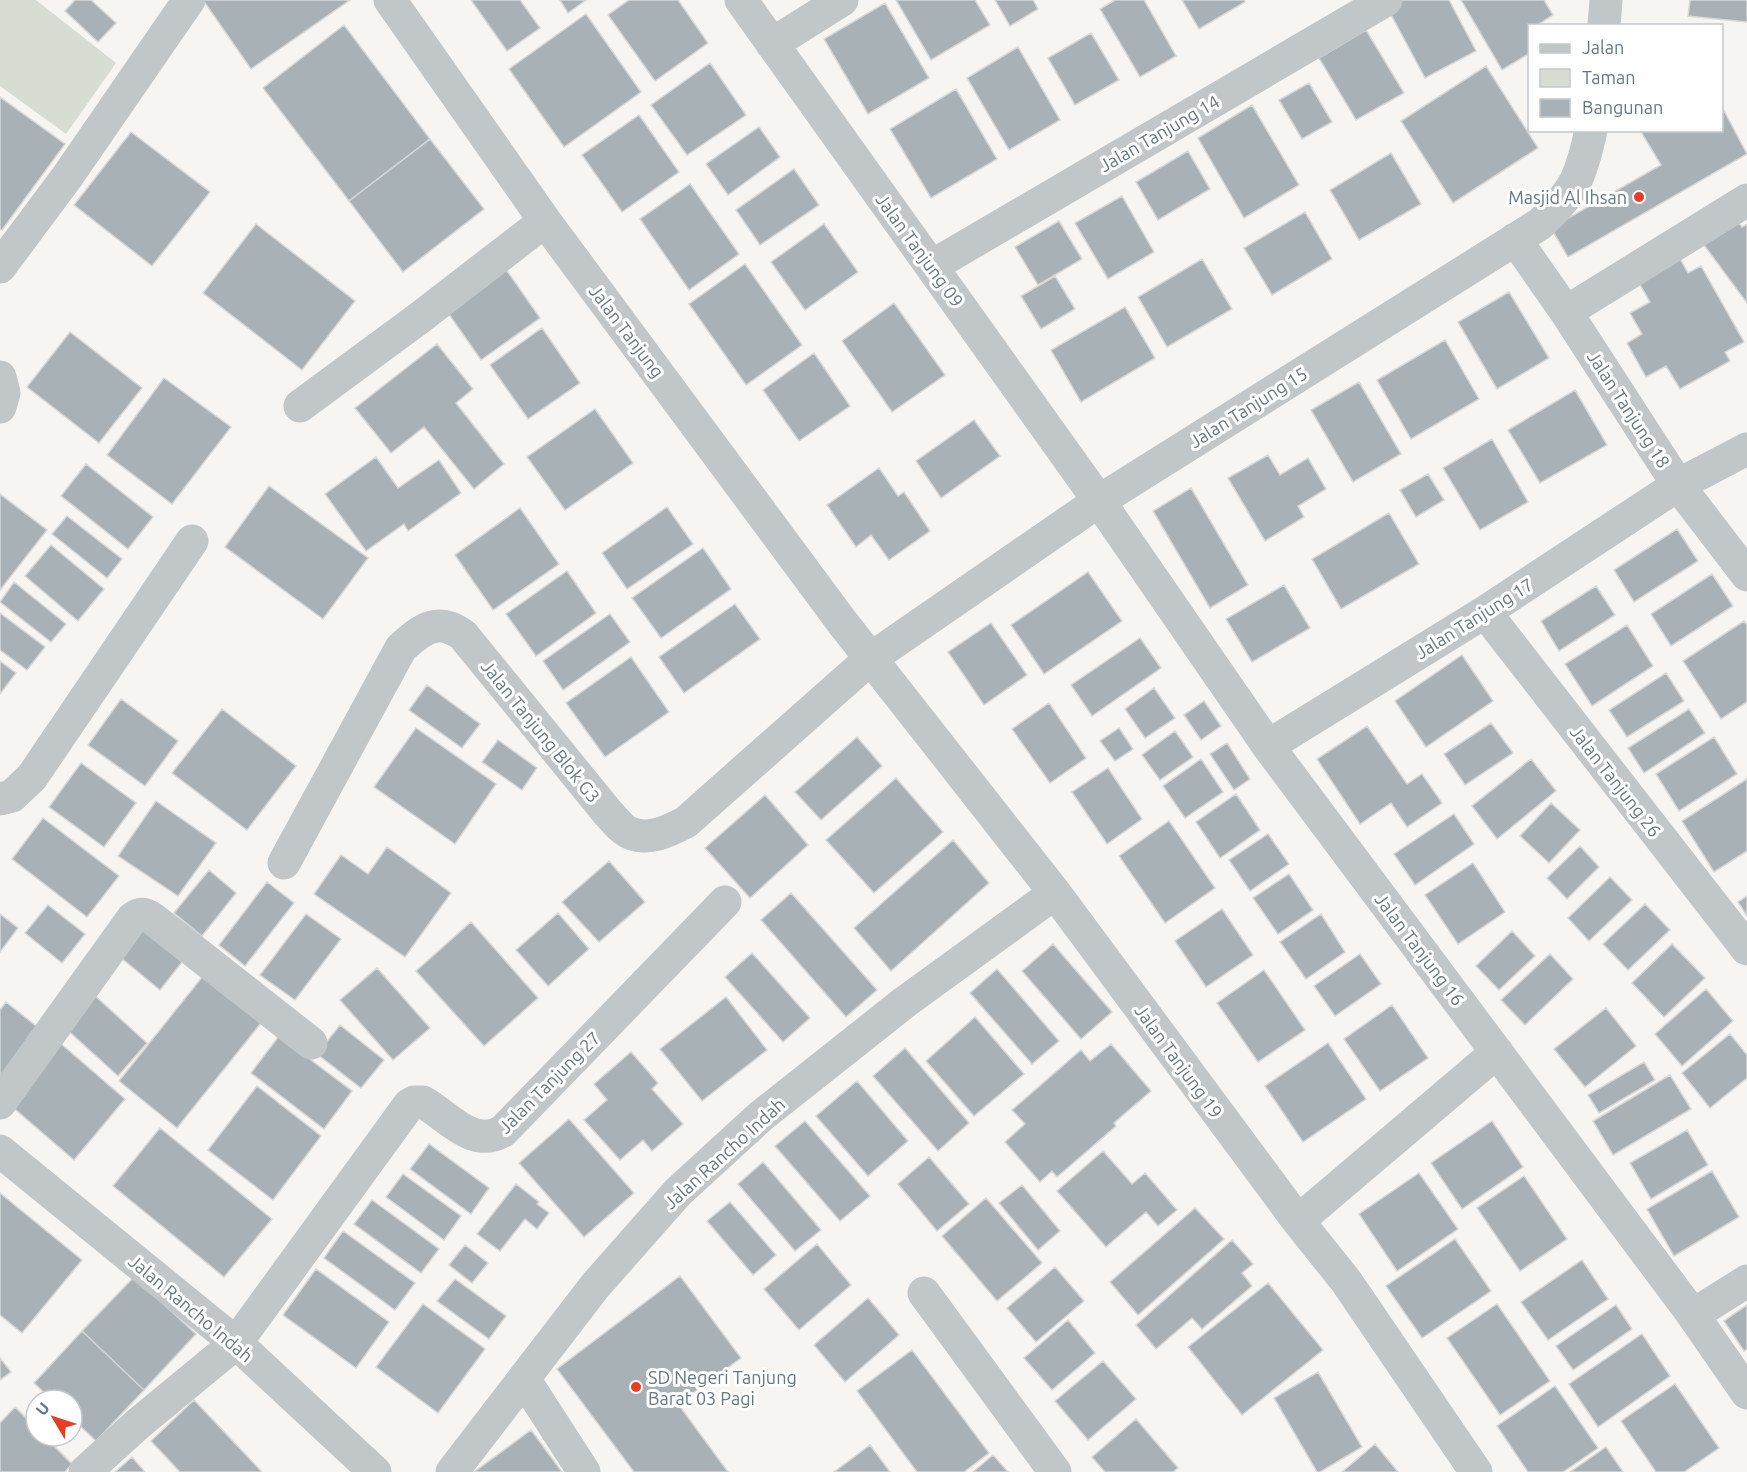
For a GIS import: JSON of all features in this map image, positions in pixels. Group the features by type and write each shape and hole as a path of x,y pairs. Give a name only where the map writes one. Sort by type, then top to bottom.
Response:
{"street":[{"path":"0,267 67,177 189,0"},
{"name":"Jalan Tanjung","path":"390,0 545,221 870,659"},
{"name":"Jalan Tanjung 09","path":"741,0 1099,501"},
{"path":"772,44 842,0"},
{"name":"Jalan Tanjung 14","path":"932,267 1386,0"},
{"path":"1604,24 1606,0"},
{"name":"Jalan Tanjung 15","path":"870,659 1099,501 1540,224 1563,203 1581,174 1591,132"},
{"path":"1566,312 1747,200"},
{"path":"300,406 545,221"},
{"name":"Jalan Tanjung 18","path":"1515,240 1566,312 1678,485 1747,575"},
{"path":"0,377 4,393 0,406"},
{"name":"Jalan Tanjung 17","path":"1268,746 1485,612 1678,485 1747,449"},
{"name":"Jalan Tanjung 16","path":"1099,501 1268,746 1497,1052 1747,1393"},
{"path":"0,799 12,796 32,777 192,541"},
{"name":"Jalan Tanjung 26","path":"1485,612 1747,950"},
{"name":"Jalan Tanjung Blok G3","path":"284,863 401,648 420,631 438,625 454,628 463,635 608,813 628,833 651,836 686,822 870,659"},
{"name":"Jalan Tanjung 19","path":"870,659 1055,893 1298,1221 1346,1281 1476,1472"},
{"name":"Jalan Rancho Indah","path":"452,1472 595,1286 678,1192 761,1116 905,1002 1055,893"},
{"name":"Jalan Tanjung 27","path":"85,1472 139,1423 236,1343 409,1105 414,1102 423,1102 474,1136 492,1138 503,1131 725,903"},
{"path":"0,1103 132,919 140,913 153,919 310,1043"},
{"path":"1298,1221 1497,1052"},
{"name":"Jalan Rancho Indah","path":"0,1151 236,1343 375,1472"},
{"path":"1692,1316 1747,1281"},
{"path":"924,1293 1055,1472"},
{"path":"524,1379 584,1472"}],"green space":[{"path":"0,0 36,0 116,63 66,134 0,86"}],"building":[{"path":"75,0 91,0 116,23 98,42 65,11"},
{"path":"203,0 350,0 251,69"},
{"path":"471,0 520,0 540,28 507,51"},
{"path":"560,0 586,0 568,13"},
{"path":"629,0 678,0 708,43 655,81 608,15"},
{"path":"896,0 975,0 990,25 931,60"},
{"path":"995,0 1033,0 1038,9 1010,26"},
{"path":"1115,0 1144,0 1176,56 1140,77 1100,9"},
{"path":"1182,0 1244,0 1245,2 1199,29"},
{"path":"1400,0 1449,0 1476,51 1425,78 1387,7"},
{"path":"1461,0 1544,0 1553,15 1539,24 1528,24 1528,54 1502,70"},
{"path":"1690,0 1747,0 1747,22 1688,16"},
{"path":"885,3 929,78 868,114 824,39"},
{"path":"586,14 641,92 564,147 509,69"},
{"path":"344,25 430,139 349,201 263,88"},
{"path":"1366,30 1404,93 1356,120 1319,58"},
{"path":"1091,33 1119,80 1075,105 1048,58"},
{"path":"1018,47 1060,120 1009,150 967,78"},
{"path":"710,63 746,115 687,155 651,105"},
{"path":"1486,66 1538,148 1453,203 1401,121"},
{"path":"1309,83 1332,122 1302,139 1279,100"},
{"path":"956,89 997,159 931,198 890,129"},
{"path":"0,97 65,144 2,230 0,229"},
{"path":"1252,105 1299,185 1244,218 1198,138"},
{"name":"Masjid Al Ihsan","path":"1723,109 1747,154 1568,257 1551,228 1661,165 1641,132 1723,132"},
{"path":"639,115 679,172 622,212 582,155"},
{"path":"759,127 780,157 728,195 706,164"},
{"path":"131,132 210,192 152,266 74,205"},
{"path":"430,139 484,209 403,272 349,201"},
{"path":"1188,151 1210,189 1158,220 1136,182"},
{"path":"1391,153 1421,204 1359,240 1330,190"},
{"path":"794,169 819,205 760,245 736,210"},
{"path":"690,184 739,254 689,290 640,219"},
{"path":"1122,196 1154,252 1108,279 1075,223"},
{"path":"1305,212 1332,259 1272,295 1244,248"},
{"path":"1059,221 1082,259 1038,285 1015,247"},
{"path":"1737,221 1742,227 1747,224 1747,303 1704,245"},
{"path":"256,224 355,301 302,370 203,293"},
{"path":"824,224 858,272 805,310 771,262"},
{"path":"1679,257 1688,273 1701,266 1744,342 1725,352 1730,361 1680,389 1666,366 1646,377 1627,343 1642,334 1630,313 1650,302 1638,281"},
{"path":"1202,259 1232,309 1167,347 1138,297"},
{"path":"745,264 802,345 746,385 689,304"},
{"path":"505,268 540,318 481,360 446,310"},
{"path":"1055,276 1075,309 1041,329 1021,296"},
{"path":"1509,292 1549,358 1497,389 1458,322"},
{"path":"894,303 945,375 892,412 842,341"},
{"path":"1125,307 1155,358 1081,402 1051,350"},
{"path":"542,328 580,383 528,419 490,365"},
{"path":"70,332 142,388 99,443 27,387"},
{"path":"1445,340 1479,399 1411,439 1377,380"},
{"path":"437,344 473,389 456,403 504,464 474,489 424,427 391,453 355,408"},
{"path":"814,353 850,406 799,441 763,390"},
{"path":"164,378 231,427 172,504 107,455"},
{"path":"1359,382 1401,454 1353,482 1311,410"},
{"path":"1575,390 1607,445 1540,483 1508,430"},
{"path":"595,409 633,463 565,510 527,457"},
{"path":"974,420 1000,456 941,498 916,461"},
{"path":"1492,439 1528,502 1480,530 1443,468"},
{"path":"1268,455 1280,475 1308,458 1326,489 1298,506 1304,517 1265,541 1228,478"},
{"path":"376,457 398,488 439,460 461,493 408,531 404,524 366,551 325,494"},
{"path":"86,464 153,517 128,549 61,496"},
{"path":"879,468 898,496 904,492 930,531 889,560 871,535 856,547 827,505"},
{"path":"1428,474 1444,500 1416,517 1400,490"},
{"path":"269,486 368,558 323,619 225,547"},
{"path":"1191,488 1248,585 1210,608 1153,511"},
{"path":"0,494 47,530 0,590"},
{"path":"667,507 693,544 627,589 602,553"},
{"path":"520,508 559,564 493,610 455,555"},
{"path":"1389,513 1419,564 1341,609 1312,559"},
{"path":"67,516 122,559 107,578 52,534"},
{"path":"1677,529 1698,561 1634,602 1614,570"},
{"path":"51,545 104,589 78,621 25,576"},
{"path":"703,548 731,589 661,638 632,598"},
{"path":"567,571 596,613 536,656 506,614"},
{"path":"1088,572 1122,621 1044,674 1011,625"},
{"path":"1712,574 1733,606 1671,646 1651,614"},
{"path":"14,582 66,624 51,642 0,602"},
{"path":"1284,585 1310,628 1252,662 1226,619"},
{"path":"1596,586 1615,615 1559,651 1541,621"},
{"path":"735,604 760,639 684,693 659,657"},
{"path":"0,613 45,647 27,670 0,650"},
{"path":"610,614 630,642 563,690 543,661"},
{"path":"1744,621 1747,625 1747,702 1721,719 1683,661"},
{"path":"991,623 1027,675 984,705 948,652"},
{"path":"1627,625 1653,666 1592,706 1565,664"},
{"path":"1140,638 1161,668 1092,716 1071,685"},
{"path":"1462,655 1493,701 1426,747 1395,701"},
{"path":"631,657 669,712 605,757 566,703"},
{"path":"0,661 16,673 0,694"},
{"path":"1666,673 1684,701 1627,737 1609,710"},
{"path":"427,685 480,724 462,748 409,710"},
{"path":"1154,688 1175,718 1145,738 1125,709"},
{"path":"121,699 178,741 145,786 88,745"},
{"path":"1204,701 1221,726 1201,740 1184,715"},
{"path":"1049,703 1086,758 1050,783 1012,729"},
{"path":"222,709 296,766 247,830 172,773"},
{"path":"1689,709 1705,733 1644,773 1628,748"},
{"path":"1491,723 1513,753 1465,785 1444,754"},
{"path":"1367,726 1407,784 1422,774 1442,803 1407,827 1391,803 1360,824 1317,759"},
{"path":"416,728 496,784 455,844 374,787"},
{"path":"1119,728 1133,749 1115,761 1100,741"},
{"path":"1175,731 1193,757 1160,780 1142,755"},
{"path":"857,737 882,766 821,820 795,792"},
{"path":"1714,737 1737,774 1679,811 1656,774"},
{"path":"498,740 537,768 522,790 482,762"},
{"path":"1227,743 1250,779 1234,790 1210,754"},
{"path":"1201,759 1223,792 1185,818 1163,786"},
{"path":"1531,759 1556,791 1497,839 1472,806"},
{"path":"81,763 136,803 104,847 49,807"},
{"path":"1108,768 1142,819 1107,844 1072,792"},
{"path":"896,778 943,832 874,893 826,840"},
{"path":"1747,779 1747,851 1714,872 1682,821"},
{"path":"1236,794 1260,830 1220,858 1196,822"},
{"path":"765,795 808,845 750,898 705,848"},
{"path":"156,801 216,843 178,896 118,856"},
{"path":"1551,803 1580,830 1549,863 1520,836"},
{"path":"1454,814 1474,844 1415,885 1394,854"},
{"path":"43,818 119,876 87,917 12,859"},
{"path":"1169,821 1215,888 1165,923 1119,856"},
{"path":"1268,834 1289,864 1250,891 1229,860"},
{"path":"953,840 989,883 891,971 854,928"},
{"path":"1580,846 1599,867 1567,899 1547,878"},
{"path":"387,847 451,893 405,957 314,894 341,855 368,874"},
{"path":"609,861 645,902 599,942 562,902"},
{"path":"1473,863 1505,912 1458,944 1425,895"},
{"path":"209,870 236,893 202,936 174,913"},
{"path":"1289,874 1313,910 1278,934 1253,898"},
{"path":"1610,877 1632,900 1589,941 1568,918"},
{"path":"267,882 294,903 245,966 219,945"},
{"path":"791,893 877,990 846,1017 761,920"},
{"path":"1747,896 1747,916 1738,902"},
{"path":"1645,904 1670,930 1628,970 1603,944"},
{"path":"48,905 85,934 62,963 25,933"},
{"path":"1222,909 1253,955 1206,987 1175,941"},
{"path":"558,913 589,949 548,986 516,950"},
{"path":"0,914 18,928 0,952"},
{"path":"306,914 341,939 295,1000 260,975"},
{"path":"1321,914 1345,952 1306,979 1280,942"},
{"path":"471,922 538,998 484,1046 416,971"},
{"path":"138,926 182,962 160,990 115,953"},
{"path":"1512,931 1535,956 1499,990 1476,966"},
{"path":"1053,944 1112,1012 1081,1039 1022,971"},
{"path":"1672,944 1705,978 1664,1017 1632,983"},
{"path":"752,953 810,1018 783,1042 725,977"},
{"path":"1360,954 1381,984 1335,1016 1314,986"},
{"path":"1550,954 1573,979 1525,1025 1501,1000"},
{"path":"377,968 430,1028 393,1060 340,1000"},
{"path":"997,969 1059,1041 1032,1064 970,993"},
{"path":"1264,970 1305,1030 1258,1062 1217,1003"},
{"path":"207,971 265,1018 177,1128 119,1081"},
{"path":"1706,989 1733,1021 1682,1066 1655,1034"},
{"path":"93,994 147,1043 118,1076 63,1026"},
{"path":"726,997 767,1050 702,1101 660,1049"},
{"path":"6,1002 41,1030 0,1082 0,1010"},
{"path":"1392,1005 1428,1058 1380,1091 1344,1039"},
{"path":"1606,1008 1636,1046 1585,1087 1554,1049"},
{"path":"975,1017 1024,1074 974,1116 926,1061"},
{"path":"340,1025 384,1060 361,1088 317,1054"},
{"path":"1730,1034 1747,1055 1747,1078 1710,1108 1682,1073"},
{"path":"279,1036 352,1091 324,1129 251,1073"},
{"path":"60,1043 125,1099 74,1160 9,1104"},
{"path":"1328,1043 1366,1099 1303,1142 1265,1086"},
{"path":"1111,1044 1151,1091 1114,1123 1116,1126 1057,1177 1052,1171 1040,1182 1005,1142 1025,1124 1012,1110 1081,1050 1090,1061"},
{"path":"905,1048 969,1123 938,1151 873,1076"},
{"path":"631,1052 658,1083 652,1089 683,1124 652,1151 643,1140 620,1160 584,1120 607,1100 594,1084"},
{"path":"1644,1062 1655,1080 1599,1113 1588,1095"},
{"path":"1670,1075 1691,1109 1613,1155 1593,1121"},
{"path":"857,1081 908,1141 868,1176 816,1116"},
{"path":"257,1086 321,1136 273,1200 208,1150"},
{"path":"569,1119 634,1193 584,1237 519,1163"},
{"path":"805,1121 870,1196 840,1221 775,1146"},
{"path":"1492,1121 1523,1167 1462,1209 1431,1163"},
{"path":"160,1128 272,1219 224,1277 113,1186"},
{"path":"1687,1130 1708,1165 1651,1199 1630,1163"},
{"path":"429,1144 489,1188 471,1214 410,1169"},
{"path":"1103,1151 1132,1184 1145,1173 1177,1210 1158,1226 1146,1212 1106,1247 1057,1191"},
{"path":"929,1157 969,1204 937,1231 898,1184"},
{"path":"763,1162 821,1230 795,1251 738,1184"},
{"path":"1712,1171 1739,1217 1674,1256 1647,1209"},
{"path":"1419,1173 1458,1229 1397,1271 1359,1214"},
{"path":"403,1174 461,1216 444,1240 386,1197"},
{"path":"1524,1176 1567,1239 1520,1271 1477,1208"},
{"path":"516,1184 549,1213 537,1229 525,1219 500,1251 477,1234"},
{"path":"1022,1185 1060,1231 1038,1250 999,1203"},
{"path":"0,1193 82,1260 22,1333 0,1315"},
{"path":"986,1198 1042,1263 997,1301 942,1236"},
{"path":"372,1200 439,1249 421,1273 354,1224"},
{"path":"730,1202 776,1255 753,1275 707,1221"},
{"path":"1195,1208 1224,1239 1138,1315 1110,1282"},
{"path":"343,1231 415,1283 395,1310 324,1258"},
{"path":"1455,1239 1491,1291 1422,1338 1386,1286"},
{"path":"1232,1240 1253,1264 1242,1273 1252,1286 1202,1329 1192,1318 1156,1349 1136,1325"},
{"path":"817,1244 851,1285 799,1330 764,1289"},
{"path":"465,1245 488,1263 472,1283 449,1265"},
{"path":"1582,1260 1608,1299 1548,1340 1521,1302"},
{"path":"1055,1267 1084,1301 1036,1342 1007,1308"},
{"path":"316,1269 389,1322 356,1368 283,1315"},
{"name":"SD Negeri Tanjung Barat 03 Pagi","path":"680,1276 741,1358 678,1404 728,1472 634,1472 557,1369"},
{"path":"134,1277 196,1334 144,1390 82,1331"},
{"path":"455,1279 506,1316 489,1339 437,1301"},
{"path":"1268,1283 1323,1350 1242,1415 1188,1347"},
{"path":"868,1298 899,1335 845,1382 814,1345"},
{"path":"423,1304 485,1349 438,1413 376,1367"},
{"path":"1497,1304 1550,1381 1500,1415 1447,1338"},
{"path":"1616,1305 1632,1329 1573,1370 1556,1346"},
{"path":"1747,1305 1747,1349 1744,1351 1724,1321"},
{"path":"1068,1320 1095,1353 1052,1390 1024,1358"},
{"path":"82,1331 144,1390 96,1441 84,1430 84,1388 39,1388 34,1383"},
{"path":"1642,1334 1670,1376 1598,1427 1569,1384"},
{"path":"912,1350 989,1453 964,1472 917,1472 857,1391"},
{"path":"0,1358 11,1372 0,1380"},
{"path":"1103,1361 1136,1399 1088,1440 1055,1401"},
{"path":"1318,1372 1362,1447 1320,1472 1317,1472 1274,1398"},
{"path":"1675,1384 1719,1448 1684,1472 1656,1472 1621,1421"},
{"path":"1555,1386 1598,1448 1563,1472 1528,1472 1497,1426"},
{"path":"194,1400 261,1472 180,1472 151,1441"},
{"path":"15,1407 24,1416 24,1448 56,1448 72,1464 65,1472 0,1472 0,1423"},
{"path":"1136,1419 1178,1468 1173,1472 1105,1472 1092,1457"},
{"path":"531,1430 562,1472 474,1472"},
{"path":"1375,1444 1398,1472 1342,1472"},
{"path":"870,1445 890,1472 834,1472"},
{"path":"1606,1447 1623,1472 1570,1472"},
{"path":"993,1455 1008,1472 973,1472"},
{"path":"132,1457 145,1472 115,1472"}],"place":[{"name":"Masjid Al Ihsan","path":"1639,197"},
{"name":"SD Negeri Tanjung Barat 03 Pagi","path":"636,1387"}]}
